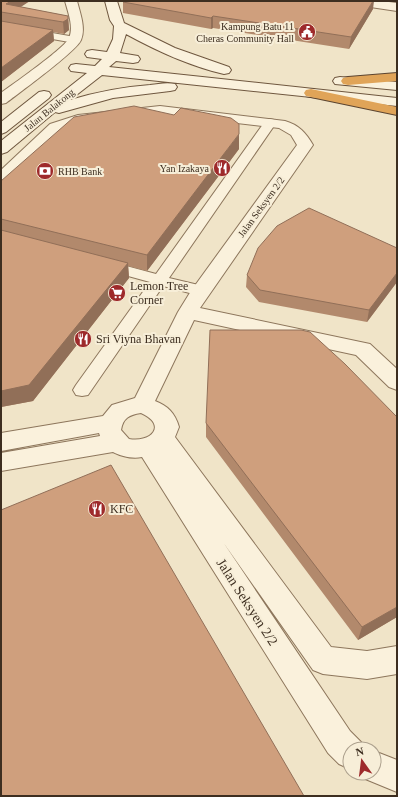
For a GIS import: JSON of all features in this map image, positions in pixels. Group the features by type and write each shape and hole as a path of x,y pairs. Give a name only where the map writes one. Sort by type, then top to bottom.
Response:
{"highway":[{"path":"348,81 397,77"},
{"path":"311,93 397,111"}],"street":[{"path":"1,100 58,56 75,40 77,27 71,1"},
{"path":"111,1 118,23 119,39 112,57"},
{"path":"357,1 397,6"},
{"path":"118,23 158,46 224,76"},
{"name":"Jalan Balakong","path":"1,129 92,54 104,36 108,26 118,23"},
{"path":"92,54 149,61"},
{"name":"Jalan Balakong","path":"1,150 42,115 98,71 112,57"},
{"path":"164,63 311,93 397,102"},
{"path":"66,76 98,71 224,76"},
{"path":"42,115 82,100 112,93 164,88 224,76 239,71"},
{"path":"324,79 397,86"},
{"path":"160,110 164,88"},
{"name":"Jalan Seksyen 2/2","path":"1,179 55,127 78,119 160,110 288,126 300,134 305,145 201,291 188,312 142,405"},
{"path":"188,312 364,348 397,382"},
{"path":"142,405 156,408 165,416 168,427 156,443 138,449 124,447 113,432 115,415 122,409 142,405"},
{"path":"1,442 113,432"},
{"path":"1,462 113,432"},
{"name":"Jalan Seksyen 2/2","path":"156,443 323,660 367,665 397,660"},
{"name":"Jalan Seksyen 2/2","path":"156,443 342,745"},
{"path":"382,770 397,776"}],"lane":[{"path":"1,27 75,40"},
{"path":"82,390 270,123"},
{"path":"92,262 201,291"}],"building":[{"path":"1,1 11,1 6,4 68,16 68,19 63,22 1,12"},
{"path":"123,1 373,1 351,37 213,16 211,18"},
{"path":"1,21 53,30 1,68"},
{"path":"134,106 174,115 181,108 231,118 239,124 239,134 147,255 1,219 1,181 74,117"},
{"path":"309,208 397,248 397,273 369,310 260,290 247,275 258,248 277,226"},
{"path":"1,230 128,263 29,385 1,391"},
{"path":"210,330 301,330 310,332 345,364 397,417 397,607 362,627 206,423"},
{"path":"111,465 304,796 1,796 1,510"}],"place":[{"name":"Kampung Batu 11 Cheras Community Hall","path":"307,32"},
{"name":"Yan Izakaya","path":"222,168"},
{"name":"RHB Bank","path":"45,171"},
{"name":"Lemon Tree Corner","path":"117,293"},
{"name":"Sri Viyna Bhavan","path":"83,339"},
{"name":"KFC","path":"97,509"}]}
